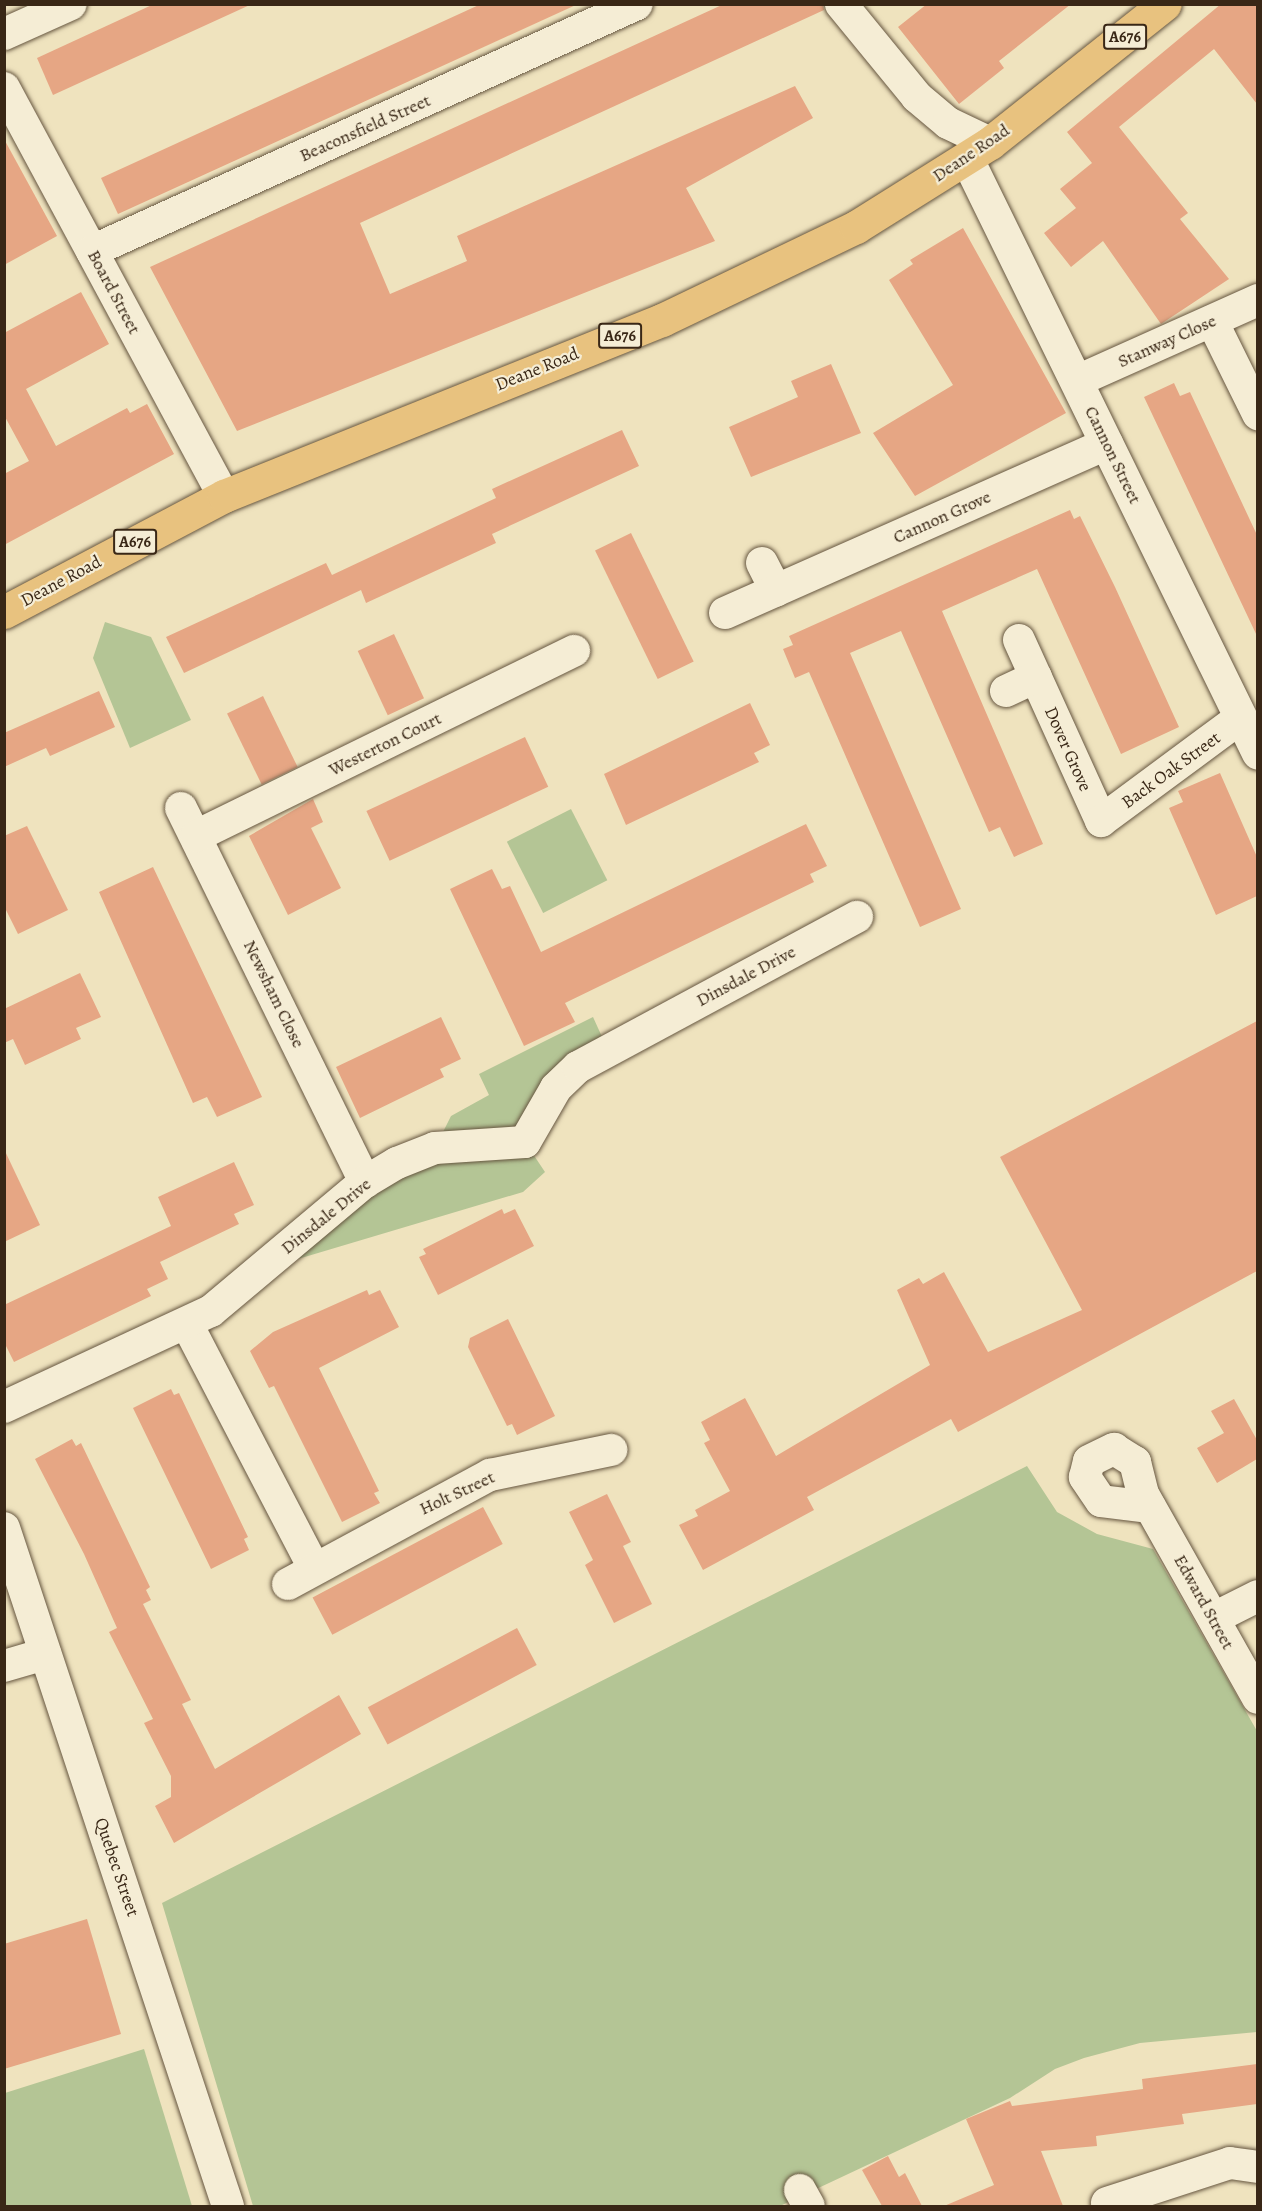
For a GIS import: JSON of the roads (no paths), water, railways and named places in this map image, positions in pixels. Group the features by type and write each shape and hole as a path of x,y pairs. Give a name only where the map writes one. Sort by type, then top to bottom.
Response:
{"main road":[{"name":"Deane Road","path":"4,612 224,496 744,285 856,227 978,151 1165,4"}],"street":[{"path":"7,27 71,4"},
{"name":"Beaconsfield Street","path":"92,252 637,4"},
{"path":"840,4 917,97 978,151"},
{"name":"Board Street","path":"4,88 224,496"},
{"name":"Cannon Street","path":"978,151 1077,381 1257,753"},
{"name":"Stanway Close","path":"1077,381 1257,300"},
{"path":"1212,321 1257,414"},
{"name":"Cannon Grove","path":"725,614 1107,444"},
{"path":"762,563 776,591"},
{"name":"Dover Grove","path":"1019,640 1101,821"},
{"name":"Westerton Court","path":"196,836 574,651"},
{"path":"1006,691 1036,677"},
{"name":"Back Oak Street","path":"1101,821 1240,718"},
{"name":"Newsham Close","path":"181,808 365,1182"},
{"name":"Dinsdale Drive","path":"4,1407 211,1311 365,1182 429,1149 525,1142 556,1088 578,1067 857,917"},
{"name":"Holt Street","path":"187,1324 301,1575 490,1475 611,1450"},
{"name":"Edward Street","path":"1150,1507 1257,1698"},
{"name":"Quebec Street","path":"4,1528 228,2206"},
{"path":"1214,1618 1257,1596"},
{"path":"4,1666 45,1654"},
{"path":"1107,2203 1230,2163 1257,2167"}]}
